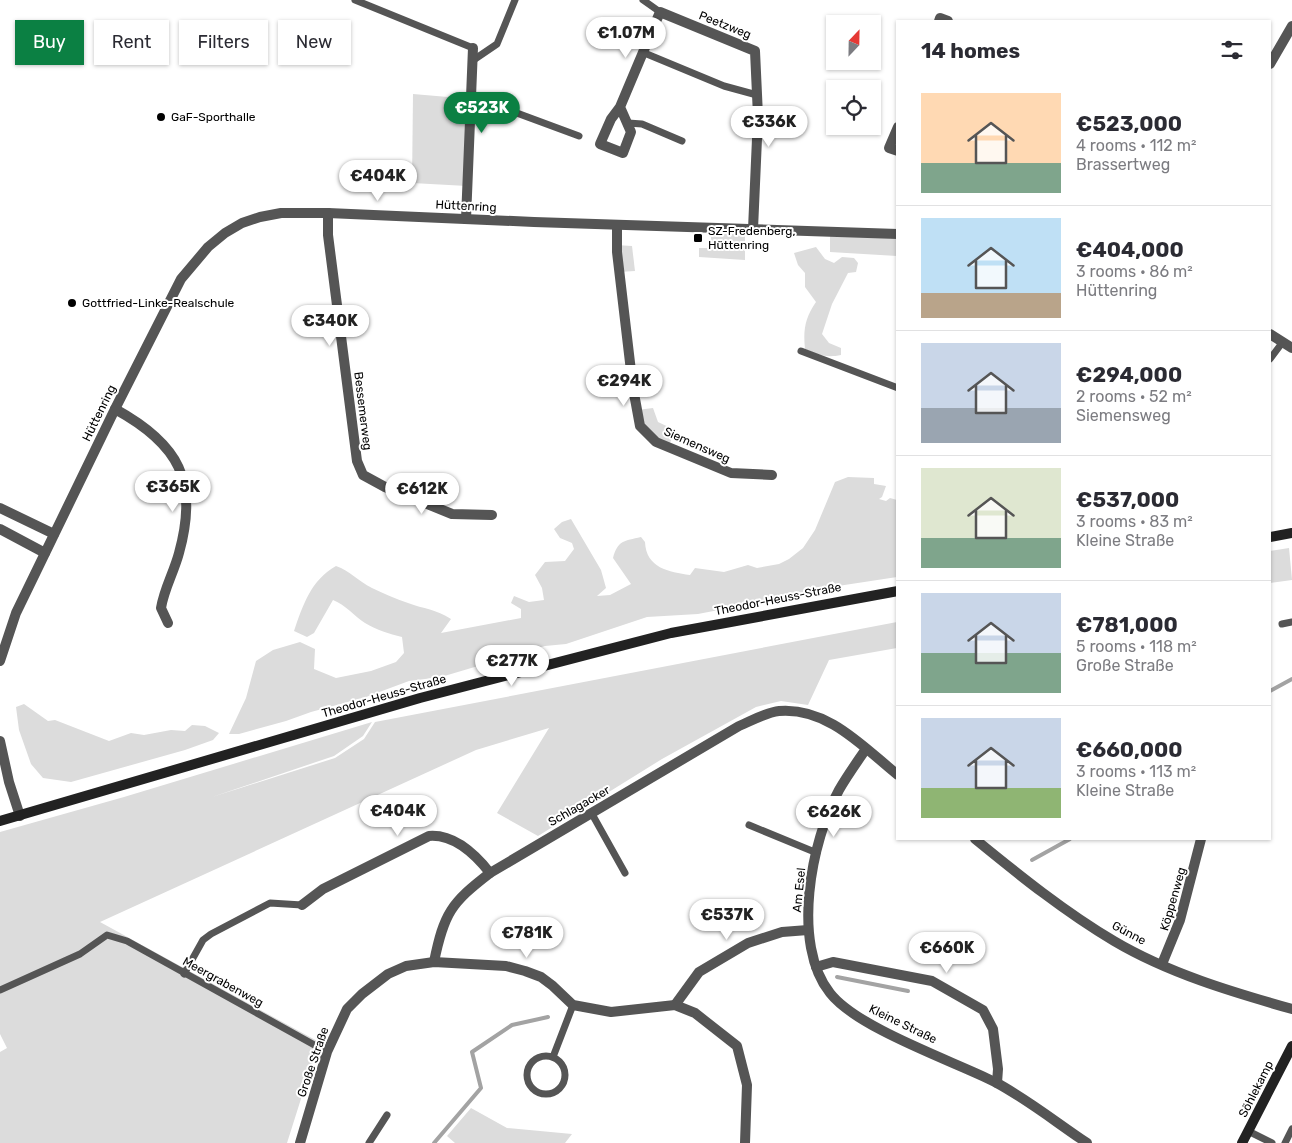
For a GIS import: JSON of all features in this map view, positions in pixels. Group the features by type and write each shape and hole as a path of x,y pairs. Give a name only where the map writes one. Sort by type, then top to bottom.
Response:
{"street":[{"path":"620,107 631,132 623,153 600,144 611,119 620,107 660,12"},
{"name":"Peetzweg","path":"660,12 755,51 757,95 753,229"},
{"path":"1271,62 1292,26"},
{"path":"466,219 472,48"},
{"path":"896,132 889,148 896,150"},
{"name":"Hüttenring","path":"0,661 16,614 115,409 181,279 208,247 225,233 260,217 281,214 328,213 896,234"},
{"name":"Bessemerweg","path":"328,213 329,240 357,461 363,475 385,487 452,514 492,515"},
{"name":"Siemensweg","path":"616,225 617,252 633,388 640,426 656,442 731,473 772,475"},
{"path":"1271,335 1292,348"},
{"path":"115,409 144,426 165,443 176,459 185,487 183,535 161,608 168,623"},
{"path":"0,508 54,534"},
{"path":"0,529 45,553"},
{"path":"1271,537 1292,533"},
{"name":"Theodor-Heuss-Straße","path":"0,821 420,698 642,641 821,604 896,591"},
{"name":"Schlagacker","path":"434,962 445,919 454,904 490,873 739,726 778,711 810,714 841,728 866,749"},
{"path":"0,741 20,816"},
{"path":"866,749 896,772"},
{"name":"Am Esel","path":"808,930 810,893 817,854 826,821 838,791 866,749"},
{"path":"302,905 323,888 429,836 439,835 448,838 480,861 490,873"},
{"name":"Günne","path":"976,840 1010,868 1114,941 1162,964 1243,995 1292,1009"},
{"name":"Köppenweg","path":"1162,964 1180,920 1202,840"},
{"path":"675,1005 699,972 748,943 782,932 808,930"},
{"name":"Kleine Straße","path":"808,930 816,967 830,993 850,1011 879,1028 997,1083 1087,1143"},
{"name":"Große Straße","path":"300,1143 327,1052 348,1009 362,994 388,974 406,966 434,962 506,966 525,971 547,982 573,1005"},
{"path":"816,967 833,962 932,981 983,1010 993,1029 998,1068 997,1083"},
{"path":"573,1005 611,1012 675,1005 695,1013 737,1046 747,1085 745,1143"},
{"name":"Söhlekamp","path":"1242,1143 1292,1046"}],"lane":[{"path":"354,0 472,48"},
{"path":"472,61 497,44 515,0"},
{"name":"Peetzweg","path":"643,0 660,12"},
{"path":"642,52 724,86 757,95"},
{"path":"470,105 498,106 579,136"},
{"path":"628,123 642,124 682,141"},
{"path":"1271,358 1282,343"},
{"path":"801,350 896,387"},
{"path":"1282,624 1292,622"},
{"path":"592,814 625,874"},
{"name":"Am Esel","path":"749,825 817,854"},
{"path":"184,974 202,940 211,934 270,903 302,905"},
{"name":"Meergrabenweg","path":"0,990 80,954 107,935 127,941 327,1052"},
{"path":"553,1057 573,1005"},
{"path":"547,1056 553,1057 563,1065 566,1077 564,1084 555,1092 542,1094 536,1092 528,1082 528,1070 535,1059 547,1056"},
{"path":"369,1143 387,1115"},
{"path":"1285,1143 1292,1129"},
{"path":"1248,1131 1272,1143"}],"shaded area":[{"path":"413,94 448,97 470,103 467,186 412,183"},
{"path":"711,228 745,229 745,260 699,257 699,248 711,248"},
{"path":"830,231 896,234 896,256 830,252"},
{"path":"616,245 632,246 635,271 619,272"},
{"path":"816,247 825,259 834,263 842,257 854,258 858,263 856,272 848,273 832,304 822,334 829,343 841,348 841,355 823,355 805,349 804,336 806,324 809,313 816,302 805,287 805,273 798,265 794,253"},
{"path":"653,408 658,422 675,430 668,448 640,426 637,410"},
{"path":"848,477 874,478 874,484 886,486 882,497 879,499 886,501 890,498 896,500 896,577 838,586 832,581 828,589 698,614 647,617 566,644 545,646 502,658 485,669 478,666 441,677 409,681 366,697 286,721 239,734 229,734 246,698 256,661 273,650 300,642 315,649 314,669 336,678 371,671 396,662 404,653 402,637 383,632 361,620 333,600 314,633 307,637 294,631 314,586 320,578 336,566 372,588 403,601 440,613 451,619 441,633 521,618 521,609 511,603 514,596 529,602 544,600 542,588 535,575 545,562 565,561 574,549 572,543 560,538 554,529 562,522 571,519 601,570 606,588 597,596 610,595 631,584 613,558 617,548 622,542 641,537 645,542 649,558 654,563 667,570 682,574 690,575 695,568 724,572 748,565 757,568 779,564 789,559 803,548 815,530 835,482"},
{"path":"1289,548 1292,580 1271,583 1271,551"},
{"path":"896,622 896,648 829,660 808,705 781,701 756,707 662,759 538,836 497,813 549,728 476,750 100,922 319,1042 287,1143 0,1143 0,1052 7,1048 0,1034 0,832 124,797 372,722 363,736 334,756 212,797 335,758 364,739 375,722"},
{"path":"24,704 48,721 55,720 109,741 131,733 144,735 171,730 185,731 192,725 205,726 219,733 213,740 185,750 71,782 43,778 31,764 19,730 16,707"},
{"path":"471,1108 507,1128 572,1134 565,1143 455,1143 447,1136"}],"waterway":[{"path":"1271,690 1292,679"},
{"path":"1032,860 1068,840"},
{"path":"837,977 908,991"},
{"path":"434,1143 481,1088 472,1052 512,1025 548,1017"}],"place":[{"name":"GaF-Sporthalle","path":"161,117"},
{"name":"SZ-Fredenberg, Hüttenring","path":"698,238"},
{"name":"Gottfried-Linke-Realschule","path":"72,303"}]}
